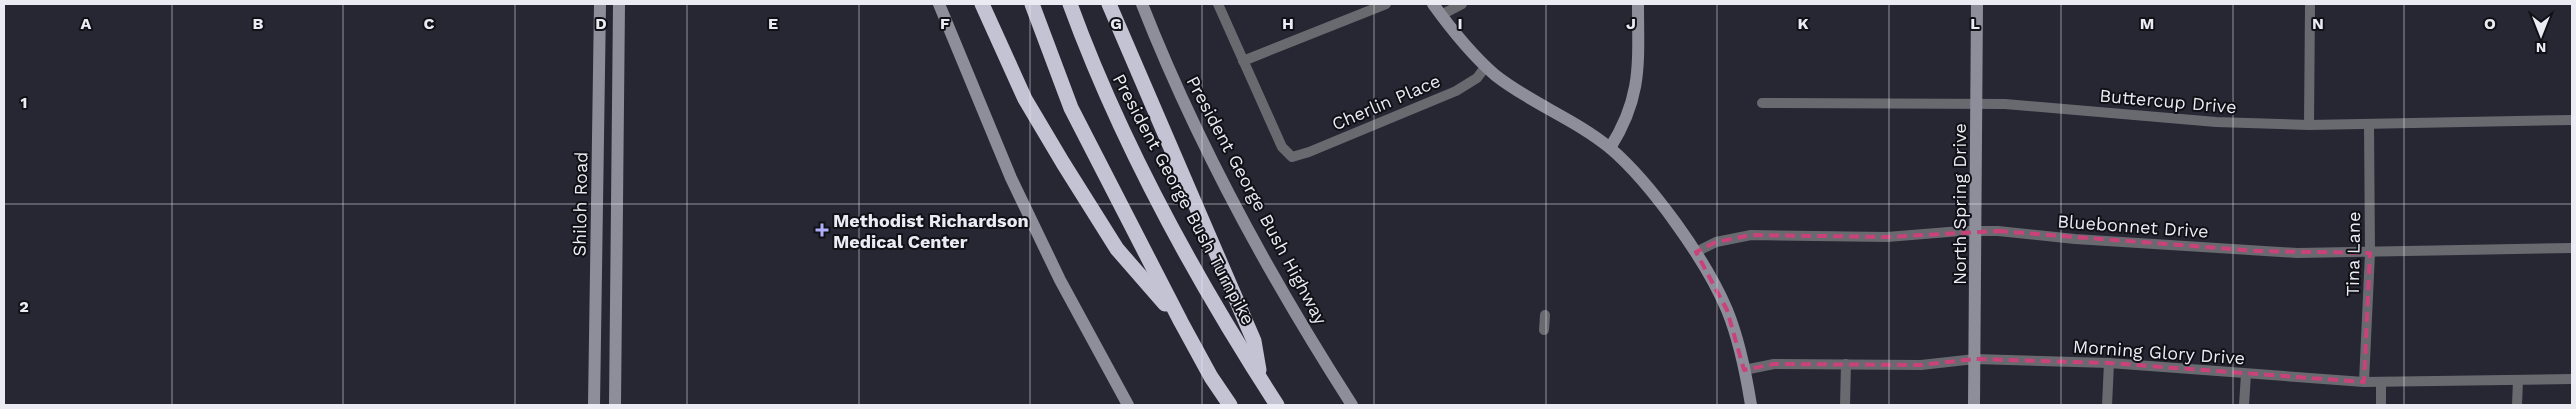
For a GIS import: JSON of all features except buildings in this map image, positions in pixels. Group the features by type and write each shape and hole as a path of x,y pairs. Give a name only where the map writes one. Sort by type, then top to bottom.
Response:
{"highway":[{"path":"982,4 1025,99 1117,249 1182,322"},
{"path":"1032,4 1071,108 1211,377 1230,405"},
{"name":"President George Bush Turnpike","path":"1070,4 1098,74 1147,177 1203,283 1278,405"},
{"path":"1109,4 1254,341 1260,378"}],"main road":[{"name":"Shiloh Road","path":"594,405 600,4"},
{"name":"Shiloh Road","path":"615,405 619,4"},
{"path":"939,4 1011,178 1060,280 1128,405"},
{"name":"President George Bush Highway","path":"1142,4 1190,117 1312,343 1352,405"},
{"path":"1433,4 1486,66 1497,76 1560,113 1610,148 1656,198 1696,252 1727,310 1744,370 1751,405"},
{"path":"1610,148 1624,127 1635,91 1638,4"},
{"name":"North Spring Drive","path":"1974,405 1977,4"},
{"path":"599,120 618,126"},
{"path":"595,362 615,362"}],"street":[{"path":"1218,4 1243,61 1386,4"},
{"path":"1441,15 1462,4"},
{"path":"2309,125 2310,4"},
{"name":"Cherlin Place","path":"1243,61 1282,148 1292,157 1309,152 1443,97 1477,78 1486,66"},
{"name":"Buttercup Drive","path":"1762,103 1977,103 2216,122 2309,125 2369,126 2572,120"},
{"name":"Tina Lane","path":"2364,382 2370,253 2369,126"},
{"name":"Bluebonnet Drive","path":"1696,252 1716,242 1751,235 1887,237 1998,231 2257,251 2370,253 2510,248 2572,248"},
{"path":"1544,330 1545,315"},
{"name":"Morning Glory Drive","path":"1744,370 1774,364 1921,365 1975,359 2109,363 2364,382 2572,379"},
{"path":"2107,405 2109,363"},
{"path":"1844,405 1846,364"},
{"path":"2244,405 2246,374"},
{"path":"2517,405 2518,380"},
{"path":"2381,405 2382,382"}],"highlighted area":[{"path":"1998,231 2257,251 2370,253 2364,382 2109,363 1975,359 1921,365 1774,364 1744,370 1727,310 1696,252 1716,242 1751,235 1887,237"}],"place":[{"name":"Methodist Richardson Medical Center","path":"822,230"}]}
